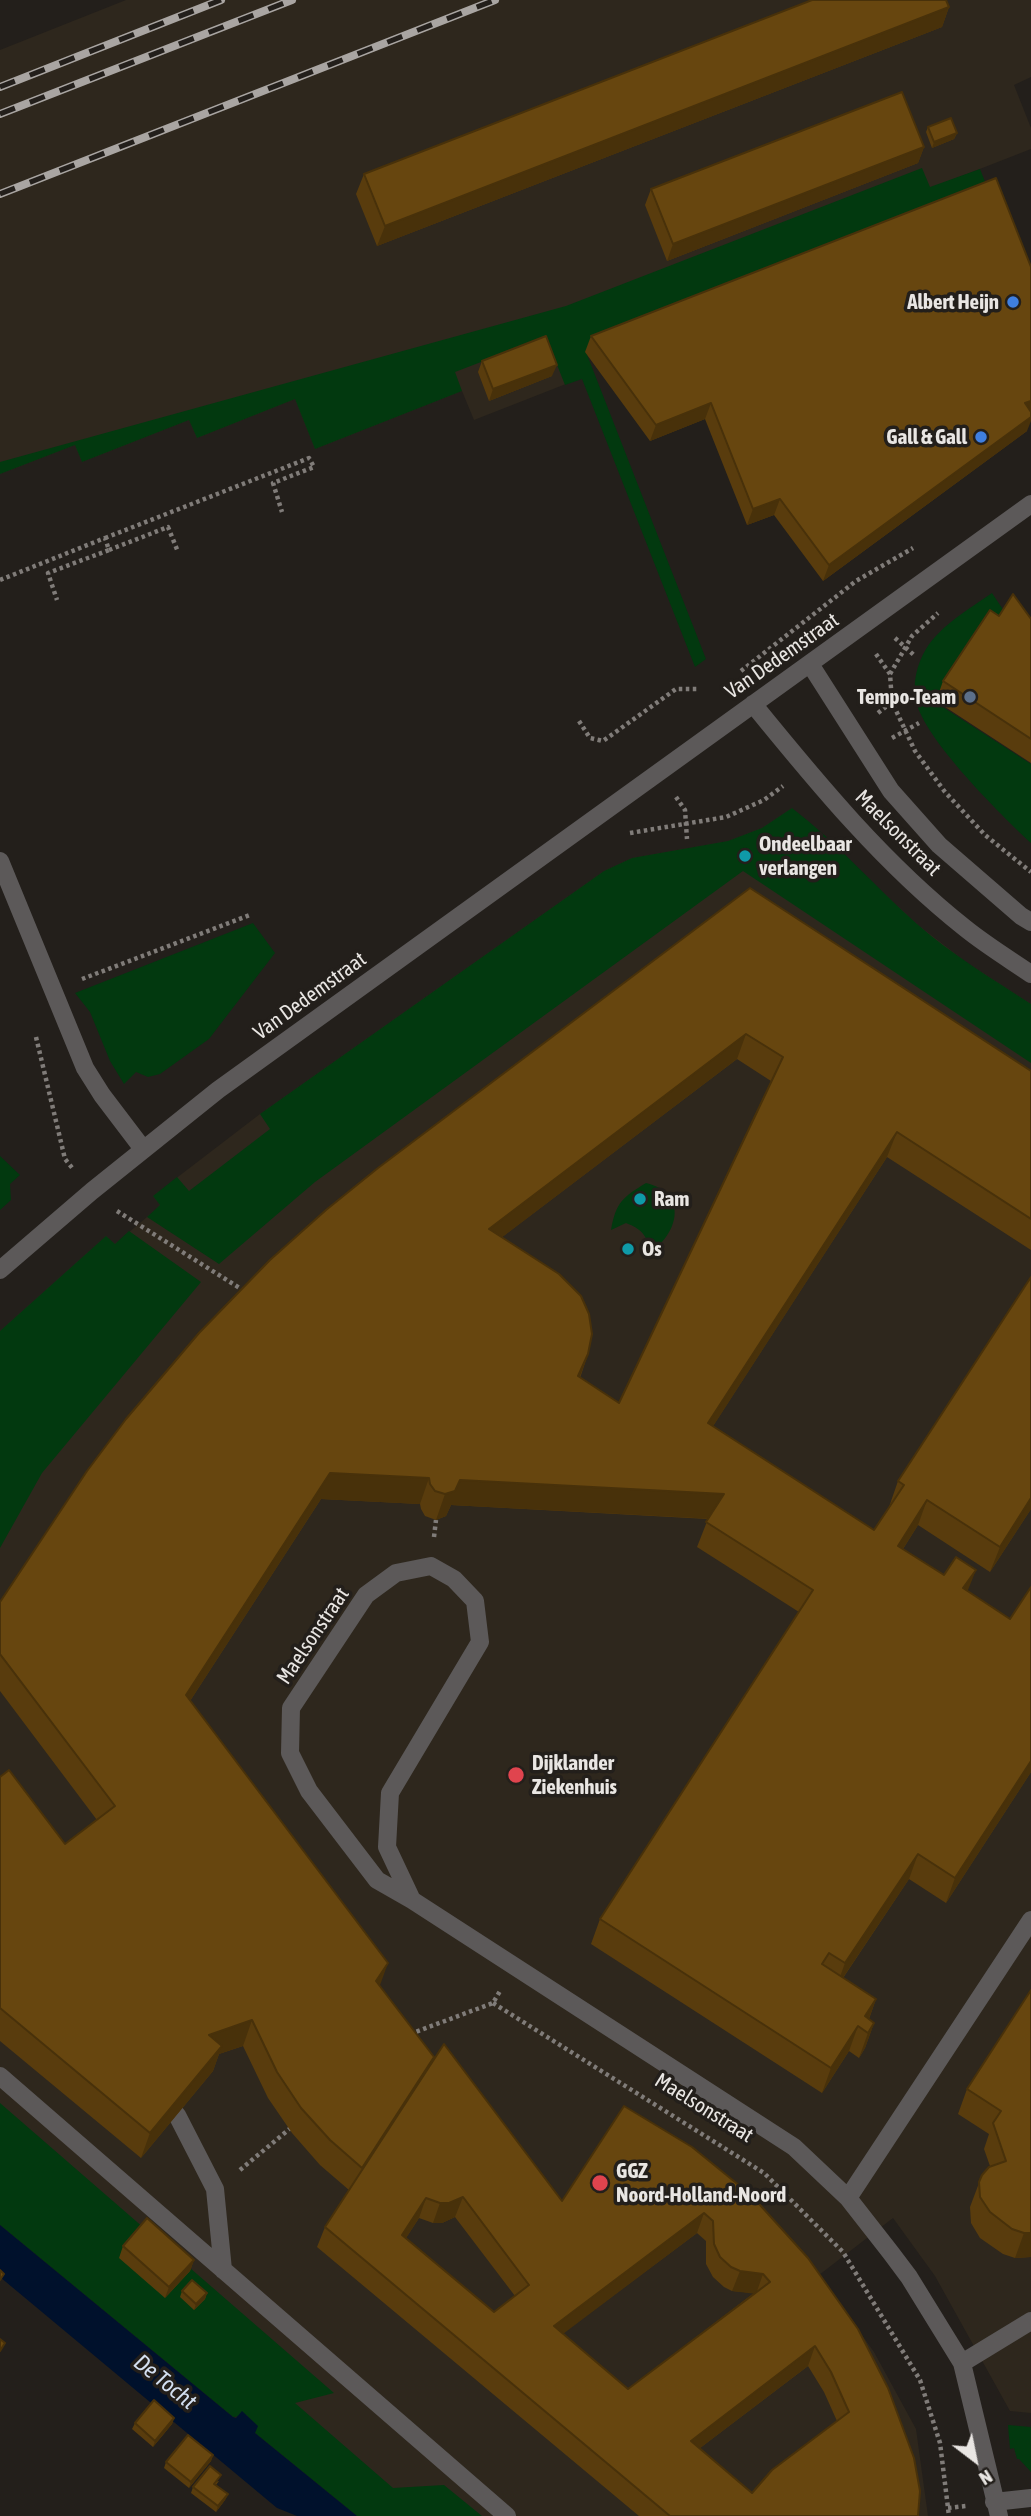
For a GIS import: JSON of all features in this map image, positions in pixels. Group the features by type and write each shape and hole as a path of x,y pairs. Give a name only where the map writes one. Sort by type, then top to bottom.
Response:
{"street":[{"name":"Van Dedemstraat","path":"0,1270 92,1191 218,1090 1031,504"},
{"name":"Maelsonstraat","path":"810,664 891,791 939,845 1031,922"},
{"name":"Maelsonstraat","path":"753,704 870,841 965,929 1031,974"},
{"path":"0,862 85,1068 143,1149"},
{"name":"Maelsonstraat","path":"412,1900 387,1847 390,1793 480,1642 475,1601 454,1579 431,1566 396,1573 366,1595 291,1709 290,1753 309,1791 377,1880 794,2147 848,2198 909,2277 962,2363 996,2511 1031,2498"},
{"path":"848,2198 1031,1920"},
{"path":"0,2076 507,2516"},
{"path":"177,2115 215,2189 223,2270"},
{"path":"962,2363 1031,2321"}],"path":[{"path":"0,580 310,458 314,467 273,483 282,512"},
{"path":"57,600 48,573 168,527 178,552"},
{"path":"104,538 109,550"},
{"path":"834,598 890,674 892,702 915,751 945,792 985,835 1031,872"},
{"path":"579,721 590,738 603,741 676,689 697,689"},
{"path":"853,733 892,702"},
{"path":"622,834 726,817 764,800 806,769"},
{"path":"52,990 250,915"},
{"path":"34,1031 65,1159 92,1191 121,1215 252,1295"},
{"name":"Maelsonstraat","path":"404,2039 413,2032 493,2003 764,2173 843,2252 920,2381 940,2443 949,2516"},
{"path":"215,2189 297,2123"}],"shaded area":[{"path":"126,0 1031,0 1031,77 1014,85 1031,128 1031,149 575,327 594,373 474,420 462,391 315,449 295,399 197,438 189,420 82,462 75,445 0,474 0,50"},
{"name":"Dijklander Ziekenhuis","path":"792,808 918,925 966,962 1031,1004 1031,2413 1010,2411 935,2276 893,2218 819,2275 874,2352 916,2429 928,2516 361,2516 0,2224 0,1331 106,1236 115,1244 160,1205 153,1196 260,1114 604,871 632,858 728,841 762,828"}],"green space":[{"path":"922,168 930,187 980,169 990,194 586,352 706,659 695,667 582,379 565,385 546,337 455,372 462,391 315,449 295,399 197,438 189,420 82,462 75,445 0,474 0,462 566,306"},
{"path":"992,593 1006,614 991,636 978,628 981,632 935,702 1031,764 1031,843 965,776 933,735 916,701 915,681 918,668 932,640 956,618"},
{"path":"792,808 930,935 1031,1004 1031,1063 743,871 315,1182 219,1264 147,1217 160,1205 153,1196 177,1177 189,1191 270,1129 260,1114 604,871 632,858 728,841 762,828"},
{"path":"253,923 275,953 209,1039 160,1074 148,1077 136,1072 124,1084 110,1061 90,1012 75,993"},
{"path":"0,1156 20,1175 10,1184 11,1200 0,1210"},
{"path":"646,1183 668,1195 675,1213 668,1234 651,1252 646,1237 636,1228 626,1223 611,1230 615,1213 622,1201"},
{"path":"129,1231 201,1282 42,1473 0,1548 0,1331 106,1236 115,1244"},
{"path":"0,2103 334,2393 295,2403 393,2488 444,2485 482,2516 357,2516 255,2433 247,2415 233,2417 0,2225"},
{"path":"1008,2425 1031,2427 1031,2472 1017,2459 1014,2448 1010,2449"}],"water":[{"name":"De Tocht","path":"0,2225 233,2417 236,2418 242,2411 258,2426 255,2433 357,2516 297,2516 277,2508 0,2277"}],"building":[{"path":"812,0 946,0 949,7 385,226 364,174"},
{"path":"902,92 924,147 673,244 651,189"},
{"path":"951,118 957,133 934,142 928,127"},
{"path":"996,178 1031,267 1031,401 1025,403 1031,417 829,565 780,499 753,509 711,403 656,425 591,336"},
{"path":"546,336 557,365 493,389 482,361"},
{"path":"1013,594 1031,619 1031,739 943,681 990,610 999,616"},
{"path":"750,888 1031,1071 1031,1219 897,1132 708,1423 874,1530 904,1485 898,1481 1031,1277 1031,1498 1000,1547 927,1500 898,1546 944,1575 956,1557 976,1570 963,1588 1010,1619 1031,1587 1031,1761 955,1878 918,1854 845,1963 829,1953 822,1964 876,1999 865,2016 874,2023 868,2033 858,2026 831,2068 600,1919 813,1590 706,1522 724,1494 460,1480 455,1491 445,1494 435,1491 429,1478 330,1473 186,1695 388,1963 376,1981 434,2057 362,2168 330,2140 301,2108 277,2072 252,2020 209,2035 222,2046 150,2133 0,2008 0,1777 9,1770 65,1844 115,1806 0,1654 0,1602 87,1471 126,1419 199,1333 270,1260 378,1168","holes":["746,1034 783,1057 619,1403 578,1376 588,1354 592,1334 589,1314 581,1296 559,1274 489,1229"]},
{"path":"1031,1990 1031,2233 1024,2233 1012,2229 990,2212 980,2197 979,2182 982,2175 989,2167 1006,2161 993,2123 1001,2111 967,2089"},
{"path":"444,2044 562,2201 624,2106 692,2147 751,2195 808,2258 858,2329 888,2388 914,2458 920,2491 918,2516 670,2516 325,2227","holes":["463,2197 529,2285 494,2312 402,2235 426,2198 449,2203","704,2213 713,2221 714,2244 720,2257 731,2267 763,2274 770,2282 628,2389 554,2326","815,2346 831,2372 849,2412 772,2470 752,2493 691,2441"]},
{"path":"147,2218 194,2260 169,2287 123,2246"},
{"path":"192,2280 207,2293 196,2304 182,2291"},
{"path":"154,2400 174,2418 155,2441 135,2423"},
{"path":"188,2435 213,2455 191,2482 166,2462"},
{"path":"210,2466 221,2475 214,2484 228,2494 218,2506 193,2487"}],"railway":[{"path":"0,87 221,0"},
{"path":"0,114 292,0"},
{"path":"0,194 495,0"}],"place":[{"name":"Albert Heijn","path":"1013,302"},
{"name":"Gall & Gall","path":"981,437"},
{"name":"Tempo-Team","path":"970,697"},
{"name":"Ondeelbaar verlangen","path":"745,856"},
{"name":"Ram","path":"640,1199"},
{"name":"Os","path":"628,1249"},
{"name":"Dijklander Ziekenhuis","path":"516,1775"},
{"name":"GGZ Noord-Holland-Noord","path":"600,2183"}]}
